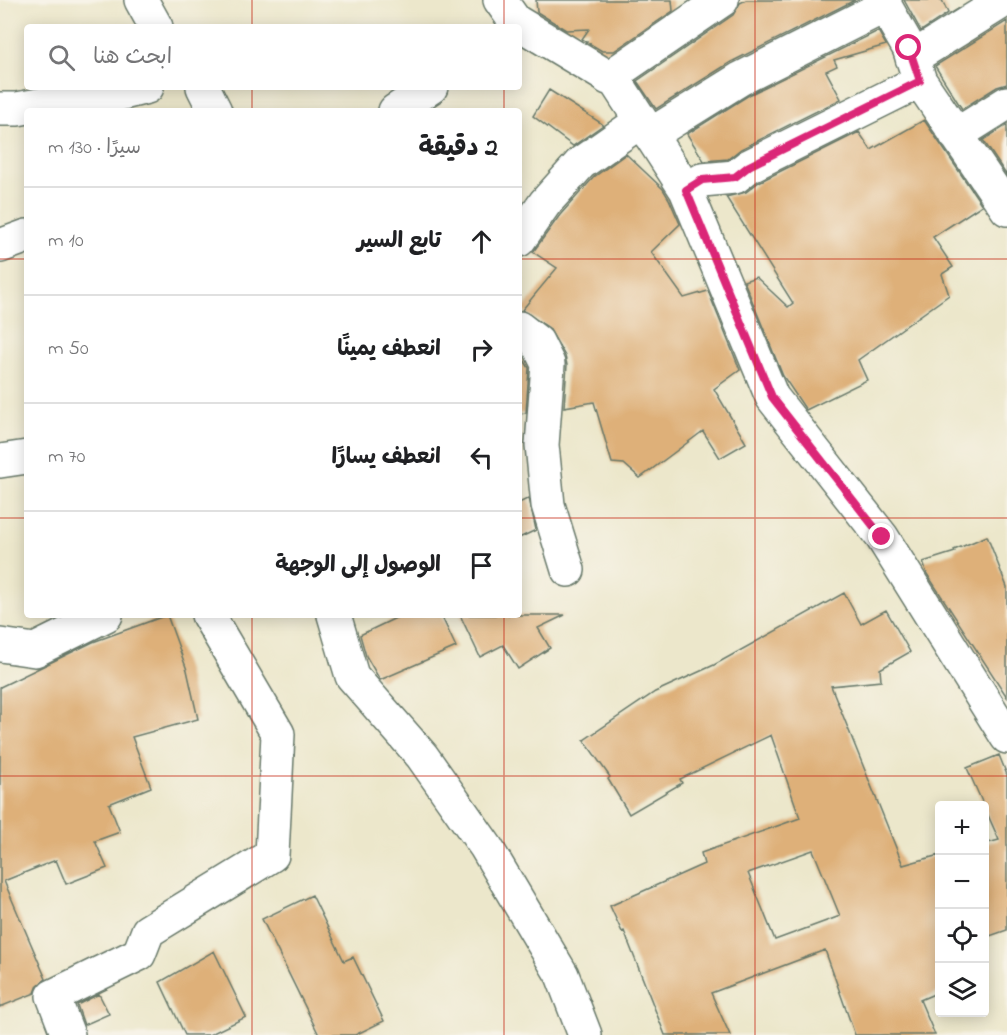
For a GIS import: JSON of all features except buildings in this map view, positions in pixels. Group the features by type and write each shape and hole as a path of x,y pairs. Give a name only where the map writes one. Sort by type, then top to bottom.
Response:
{"street":[{"path":"141,0 154,24"},
{"path":"608,78 722,0"},
{"path":"686,190 702,180 735,177 749,166 916,70 1005,0"},
{"path":"522,233 544,203 581,163 885,3 916,70 956,135 997,174 1007,209"},
{"path":"507,16 520,24"},
{"path":"522,25 616,82 686,190 772,397 882,537 1007,737"},
{"path":"0,109 17,109 60,101 103,98 135,90"},
{"path":"204,90 213,108"},
{"path":"400,108 426,90"},
{"path":"956,135 1007,103"},
{"path":"0,246 24,237"},
{"path":"522,330 537,342 548,364 542,445 548,505 568,570"},
{"path":"0,461 24,458"},
{"path":"0,645 35,650 100,618"},
{"path":"68,1035 52,996 140,954 148,931 272,855 278,734 210,618"},
{"path":"335,618 352,676 422,756 486,847 562,975 585,1035"}],"route":[{"path":"882,537 772,397 686,190 702,180 735,177 749,166 920,81 909,48"}]}
